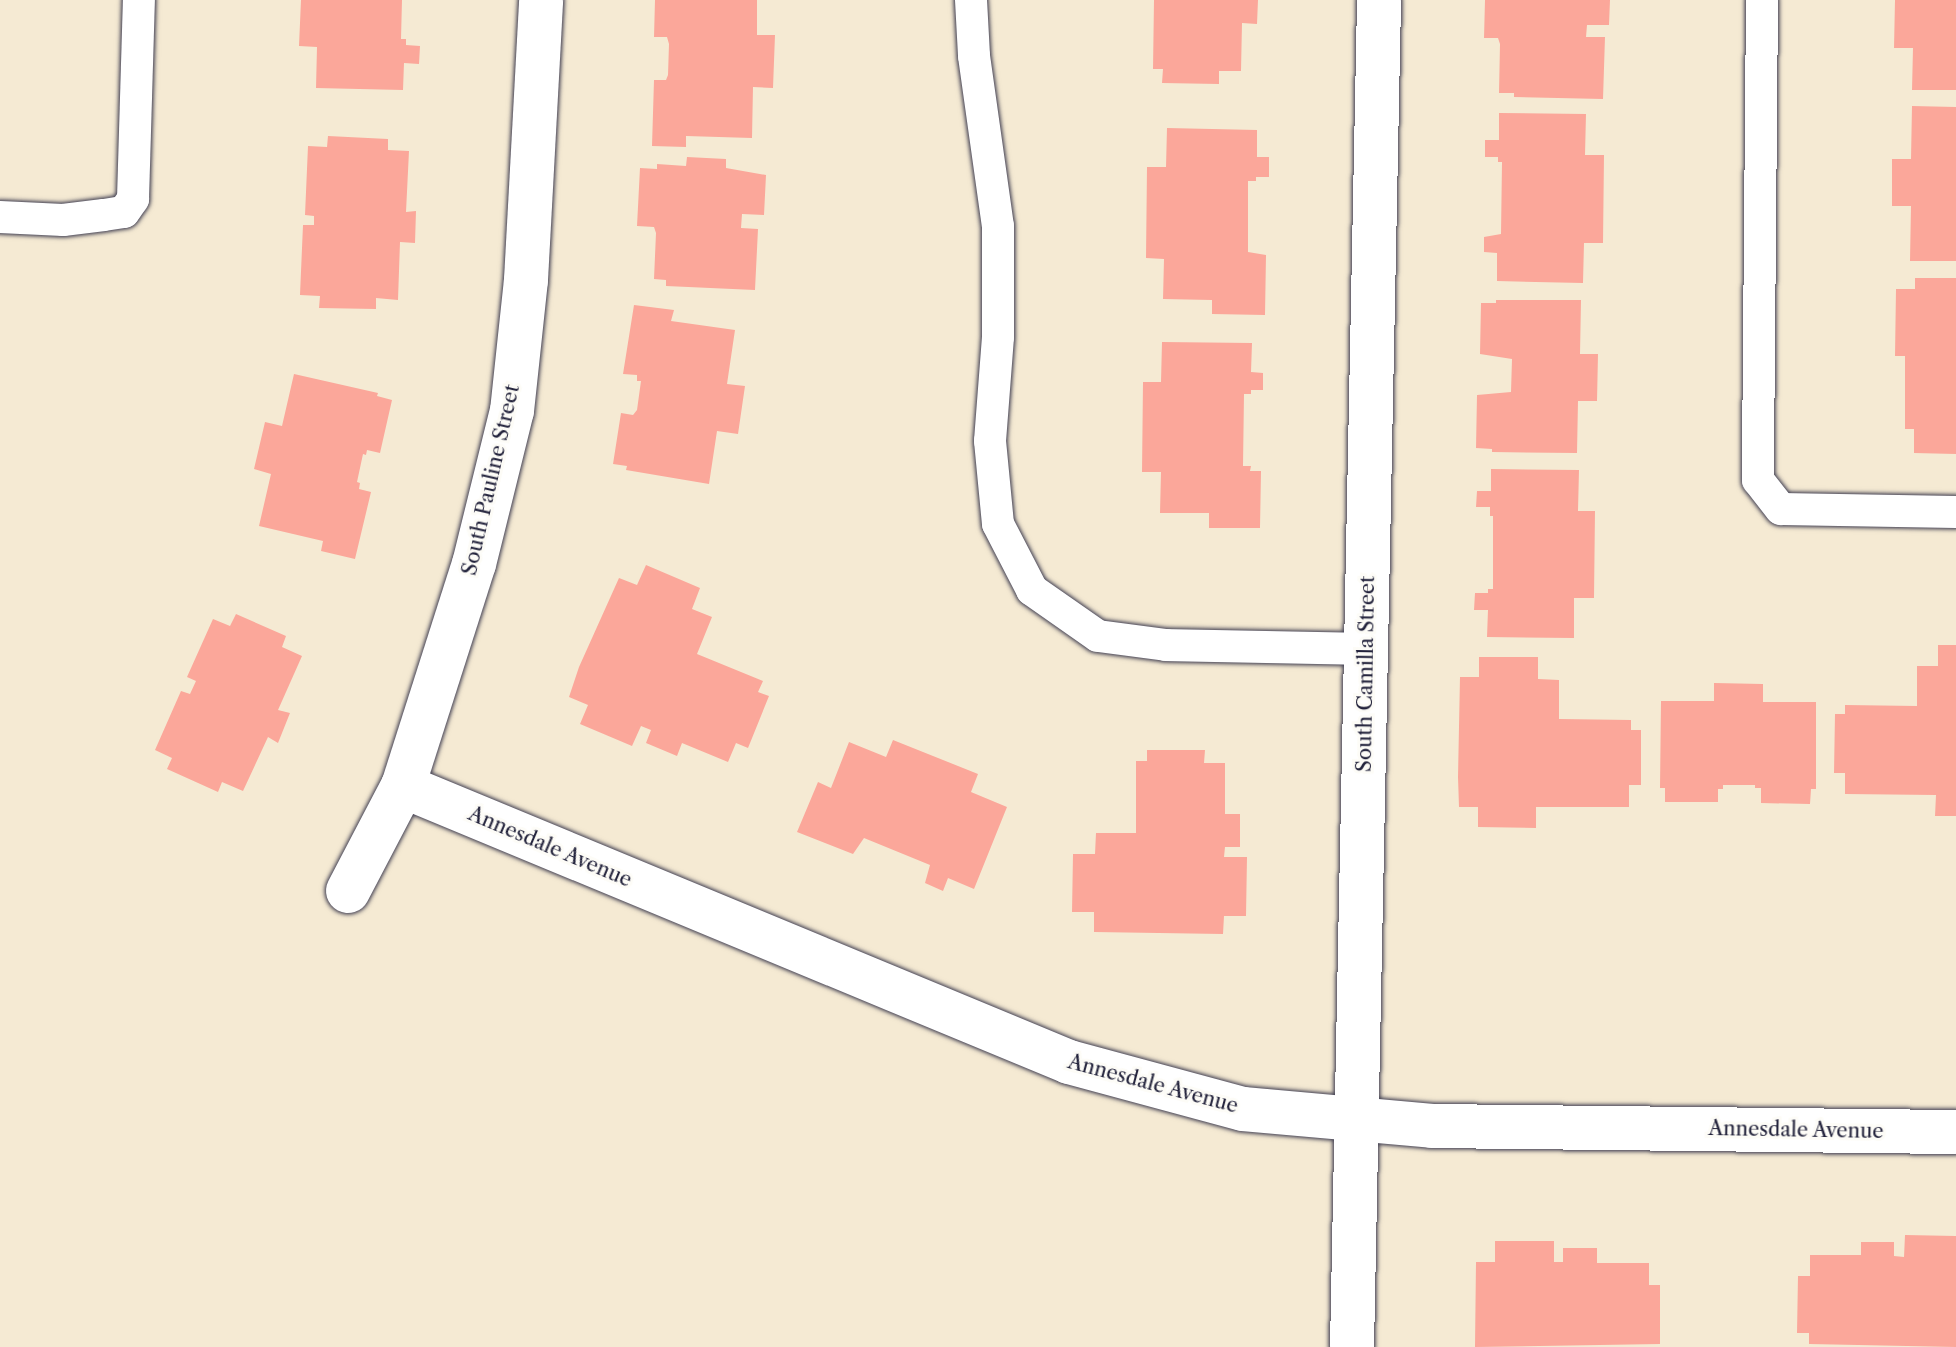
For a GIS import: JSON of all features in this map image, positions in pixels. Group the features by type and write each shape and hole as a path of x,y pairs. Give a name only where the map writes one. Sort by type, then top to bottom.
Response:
{"street":[{"name":"South Pauline Street","path":"348,891 403,786 474,564 512,411 526,280 541,0"},
{"name":"South Camilla Street","path":"1352,1347 1379,0"},
{"name":"Annesdale Avenue","path":"403,786 1069,1062 1243,1109 1432,1126 1956,1132"}],"lane":[{"path":"0,217 63,220 104,215 124,212 133,199 139,0"},
{"path":"971,0 974,56 998,226 998,337 990,441 998,524 1032,590 1098,636 1166,645 1366,649"},
{"path":"1762,0 1758,480 1781,509 1956,512"}],"building":[{"path":"301,0 402,0 401,39 406,39 406,45 420,46 419,64 404,63 403,90 316,88 317,47 299,46"},
{"path":"655,0 757,0 757,35 775,35 773,88 753,87 752,138 686,136 686,147 652,146 654,80 666,80 669,44 667,37 654,37"},
{"path":"1154,0 1258,0 1257,24 1242,23 1241,71 1219,71 1219,84 1162,83 1163,69 1153,69"},
{"path":"1485,0 1610,0 1609,25 1587,25 1586,37 1605,37 1603,99 1514,97 1514,93 1499,93 1500,44 1498,38 1484,38"},
{"path":"1895,0 1956,0 1956,90 1912,90 1913,48 1894,48"},
{"path":"1912,106 1956,107 1956,261 1910,261 1911,206 1892,206 1892,159 1911,159"},
{"path":"1499,113 1586,114 1585,155 1604,155 1603,243 1584,243 1583,283 1497,281 1497,253 1484,252 1484,237 1501,234 1502,162 1498,162 1498,157 1485,157 1485,140 1499,140"},
{"path":"1167,128 1257,130 1257,157 1269,157 1269,177 1256,177 1256,181 1248,181 1248,252 1266,255 1265,315 1212,314 1212,300 1163,299 1164,259 1146,258 1147,167 1166,167"},
{"path":"328,136 388,139 388,150 409,151 406,212 416,211 415,243 400,242 398,300 376,298 376,309 319,308 320,296 300,295 303,225 314,225 314,216 305,215 308,146 327,147"},
{"path":"687,157 726,159 726,168 766,175 764,215 742,214 741,228 758,229 755,290 666,286 666,280 654,279 656,233 654,227 637,226 640,168 657,169 657,164 686,166"},
{"path":"1915,278 1956,278 1956,454 1914,453 1914,429 1905,429 1905,356 1895,356 1896,289 1915,289"},
{"path":"1496,300 1581,300 1580,354 1598,354 1597,401 1578,401 1577,453 1492,452 1492,449 1476,448 1477,395 1511,392 1512,359 1480,354 1481,303 1496,303"},
{"path":"634,305 674,310 671,321 735,330 727,384 745,386 738,434 717,431 709,484 626,470 627,466 613,464 621,413 633,415 637,410 641,381 637,381 637,375 623,374"},
{"path":"1162,342 1252,343 1251,372 1263,373 1263,390 1251,390 1251,394 1244,394 1243,466 1251,466 1250,471 1261,471 1260,528 1209,528 1209,513 1160,513 1161,472 1142,472 1143,382 1161,382"},
{"path":"294,374 378,393 377,396 392,400 380,453 367,450 366,455 363,454 357,482 360,483 359,489 371,492 355,559 321,551 323,541 259,526 271,474 254,469 265,422 282,426"},
{"path":"1491,469 1579,470 1578,511 1595,511 1594,598 1574,598 1574,638 1487,637 1488,610 1474,610 1475,593 1488,593 1488,589 1493,589 1493,516 1490,516 1490,507 1476,507 1477,491 1491,491"},
{"path":"646,565 700,588 692,609 712,617 697,654 763,681 758,692 769,696 748,748 736,743 728,762 682,743 677,756 646,743 651,730 641,726 632,746 580,724 588,705 569,697 579,667 619,578 637,585"},
{"path":"236,614 286,636 282,647 302,656 278,710 290,713 278,743 268,737 243,791 222,782 218,792 167,769 172,758 155,750 181,691 190,694 196,681 187,677 213,619 230,626"},
{"path":"1938,645 1956,645 1956,816 1935,816 1936,795 1845,794 1845,773 1834,773 1835,714 1845,714 1845,705 1917,706 1917,666 1938,666"},
{"path":"1479,657 1538,657 1538,679 1559,680 1559,719 1631,720 1631,730 1641,730 1641,785 1629,785 1629,807 1536,807 1536,828 1478,827 1478,807 1459,807 1458,777 1460,677 1479,677"},
{"path":"1714,683 1763,684 1763,702 1816,702 1816,789 1811,789 1810,804 1761,803 1761,788 1755,788 1755,785 1723,785 1723,789 1718,789 1718,802 1665,802 1665,788 1660,788 1661,701 1714,701"},
{"path":"893,740 978,774 971,792 1007,807 974,889 948,878 943,891 925,883 930,865 864,838 853,854 797,832 818,782 831,788 849,742 886,757"},
{"path":"1147,750 1205,750 1204,763 1225,763 1225,814 1240,814 1240,847 1225,847 1224,857 1247,857 1246,916 1224,916 1223,934 1094,932 1094,912 1072,912 1073,854 1095,854 1096,833 1136,833 1136,761 1147,761"},
{"path":"1905,1235 1956,1236 1956,1347 1809,1344 1809,1333 1797,1333 1798,1276 1810,1276 1810,1255 1861,1255 1861,1242 1894,1242 1894,1256 1904,1257"},
{"path":"1495,1241 1554,1241 1554,1262 1563,1262 1563,1248 1597,1248 1597,1263 1649,1263 1649,1285 1660,1285 1660,1344 1475,1347 1476,1262 1495,1262"}]}
